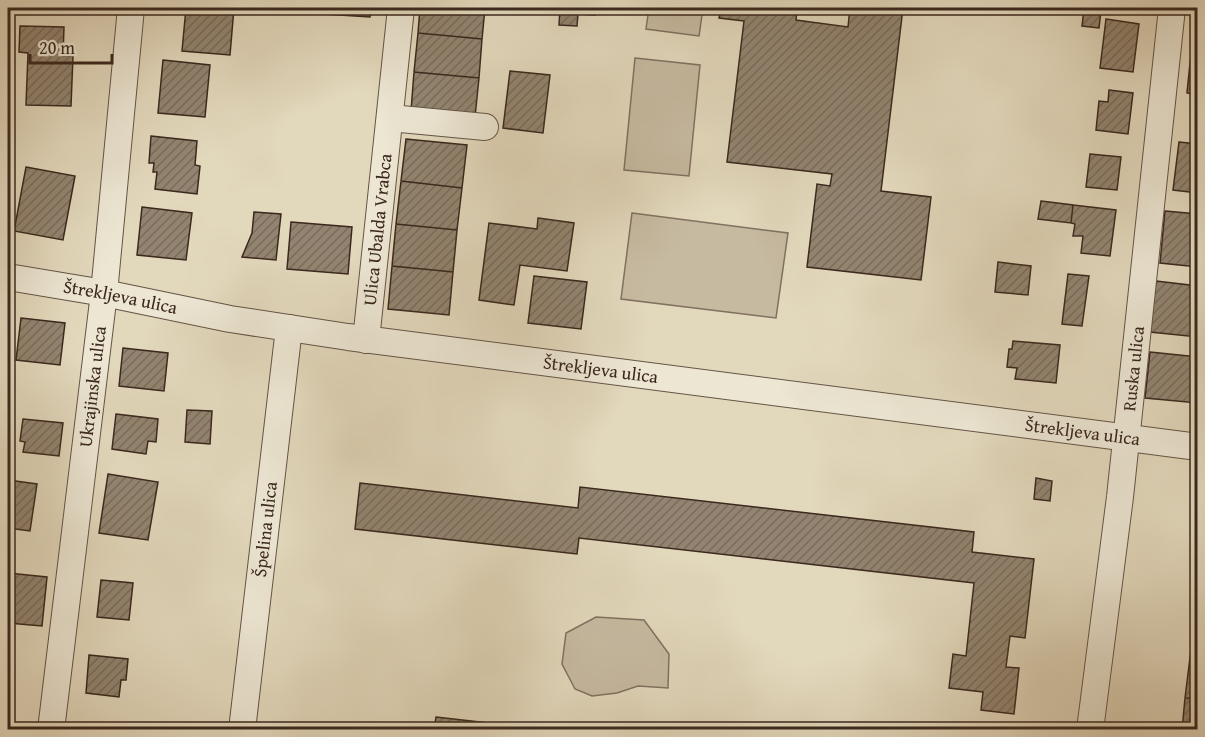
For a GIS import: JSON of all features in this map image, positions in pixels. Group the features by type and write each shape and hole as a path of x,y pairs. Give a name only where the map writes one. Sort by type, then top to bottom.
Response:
{"street":[{"name":"Ukrajinska ulica","path":"51,729 104,293 131,8"},
{"name":"Ulica Ubalda Vrabca","path":"366,340 401,8"},
{"name":"Ruska ulica","path":"1090,729 1126,437 1172,8"},
{"path":"390,118 485,127"},
{"name":"Štrekljeva ulica","path":"8,277 104,293 230,319 366,340 1197,447"},
{"name":"Špelina ulica","path":"242,729 289,328"}],"shaded area":[{"path":"649,8 703,8 699,36 646,29"},
{"path":"635,58 700,65 689,176 624,170"},
{"path":"632,213 788,233 776,318 621,299"},
{"path":"596,617 644,620 669,654 668,688 638,686 617,693 592,696 575,689 562,664 566,633"}],"building":[{"path":"186,8 234,8 230,55 182,51"},
{"path":"325,8 371,8 370,17 324,14"},
{"path":"420,8 485,8 482,39 418,33"},
{"path":"560,8 595,8 595,15 578,14 577,26 559,25"},
{"path":"721,8 797,8 796,20 848,27 850,8 903,8 881,191 931,197 921,280 807,267 817,184 830,186 832,174 727,162 744,21 719,18"},
{"path":"1084,9 1101,11 1099,28 1082,26"},
{"path":"1106,19 1139,24 1133,72 1100,68"},
{"path":"1195,25 1198,25 1198,64 1190,63"},
{"path":"20,26 64,27 63,56 73,56 71,106 26,105 28,53 19,52"},
{"path":"418,33 482,39 479,78 414,72"},
{"path":"163,60 210,65 205,117 158,113"},
{"path":"1190,63 1198,64 1198,95 1187,93"},
{"path":"510,71 550,75 543,133 503,128"},
{"path":"414,72 479,78 475,117 411,111"},
{"path":"1109,90 1133,93 1128,134 1096,130 1099,101 1108,102"},
{"path":"151,136 197,141 195,165 200,166 197,194 155,189 157,172 153,172 154,163 149,163"},
{"path":"406,139 467,145 462,188 401,181"},
{"path":"1179,142 1198,144 1198,193 1173,190"},
{"path":"1090,154 1121,157 1117,190 1086,187"},
{"path":"26,167 75,176 63,240 14,231"},
{"path":"401,181 462,188 457,230 396,224"},
{"path":"1041,201 1073,205 1071,223 1038,219"},
{"path":"1073,205 1116,210 1110,256 1081,253 1083,236 1073,236 1075,224 1071,223"},
{"path":"142,207 192,213 186,260 137,255"},
{"path":"1165,211 1198,214 1198,267 1160,263"},
{"path":"254,212 281,214 276,260 242,257 252,233"},
{"path":"538,218 574,223 567,271 520,265 514,305 479,300 489,223 537,229"},
{"path":"291,222 352,227 348,274 287,269"},
{"path":"396,224 457,230 453,272 392,266"},
{"path":"998,262 1031,266 1028,295 995,292"},
{"path":"392,266 453,272 449,315 388,309"},
{"path":"1068,274 1089,276 1082,326 1062,324"},
{"path":"534,276 587,282 581,329 528,323"},
{"path":"1156,281 1198,286 1198,337 1150,332"},
{"path":"21,318 65,323 60,365 16,360"},
{"path":"1013,341 1060,345 1056,383 1015,379 1017,368 1007,367 1009,349 1012,349"},
{"path":"123,348 168,353 164,391 119,386"},
{"path":"1150,352 1198,357 1198,403 1145,398"},
{"path":"187,410 212,411 210,444 185,442"},
{"path":"116,414 158,419 156,442 148,441 146,454 112,449"},
{"path":"23,419 63,423 59,456 23,452 25,442 20,441"},
{"path":"108,474 158,482 148,540 99,533"},
{"path":"1036,478 1052,481 1050,501 1034,499"},
{"path":"8,480 37,484 30,531 8,528"},
{"path":"360,483 578,508 580,487 974,532 972,552 1034,559 1025,638 1010,636 1006,667 1019,668 1014,714 981,710 983,692 949,688 953,654 966,656 974,583 579,538 577,554 355,529"},
{"path":"8,573 47,577 42,626 8,623"},
{"path":"101,580 133,583 129,620 97,617"},
{"path":"1198,593 1198,699 1185,698"},
{"path":"89,655 128,659 126,680 121,680 119,697 86,693"},
{"path":"1185,698 1198,699 1198,730 1182,730"},
{"path":"436,717 497,724 496,730 434,730"}]}
